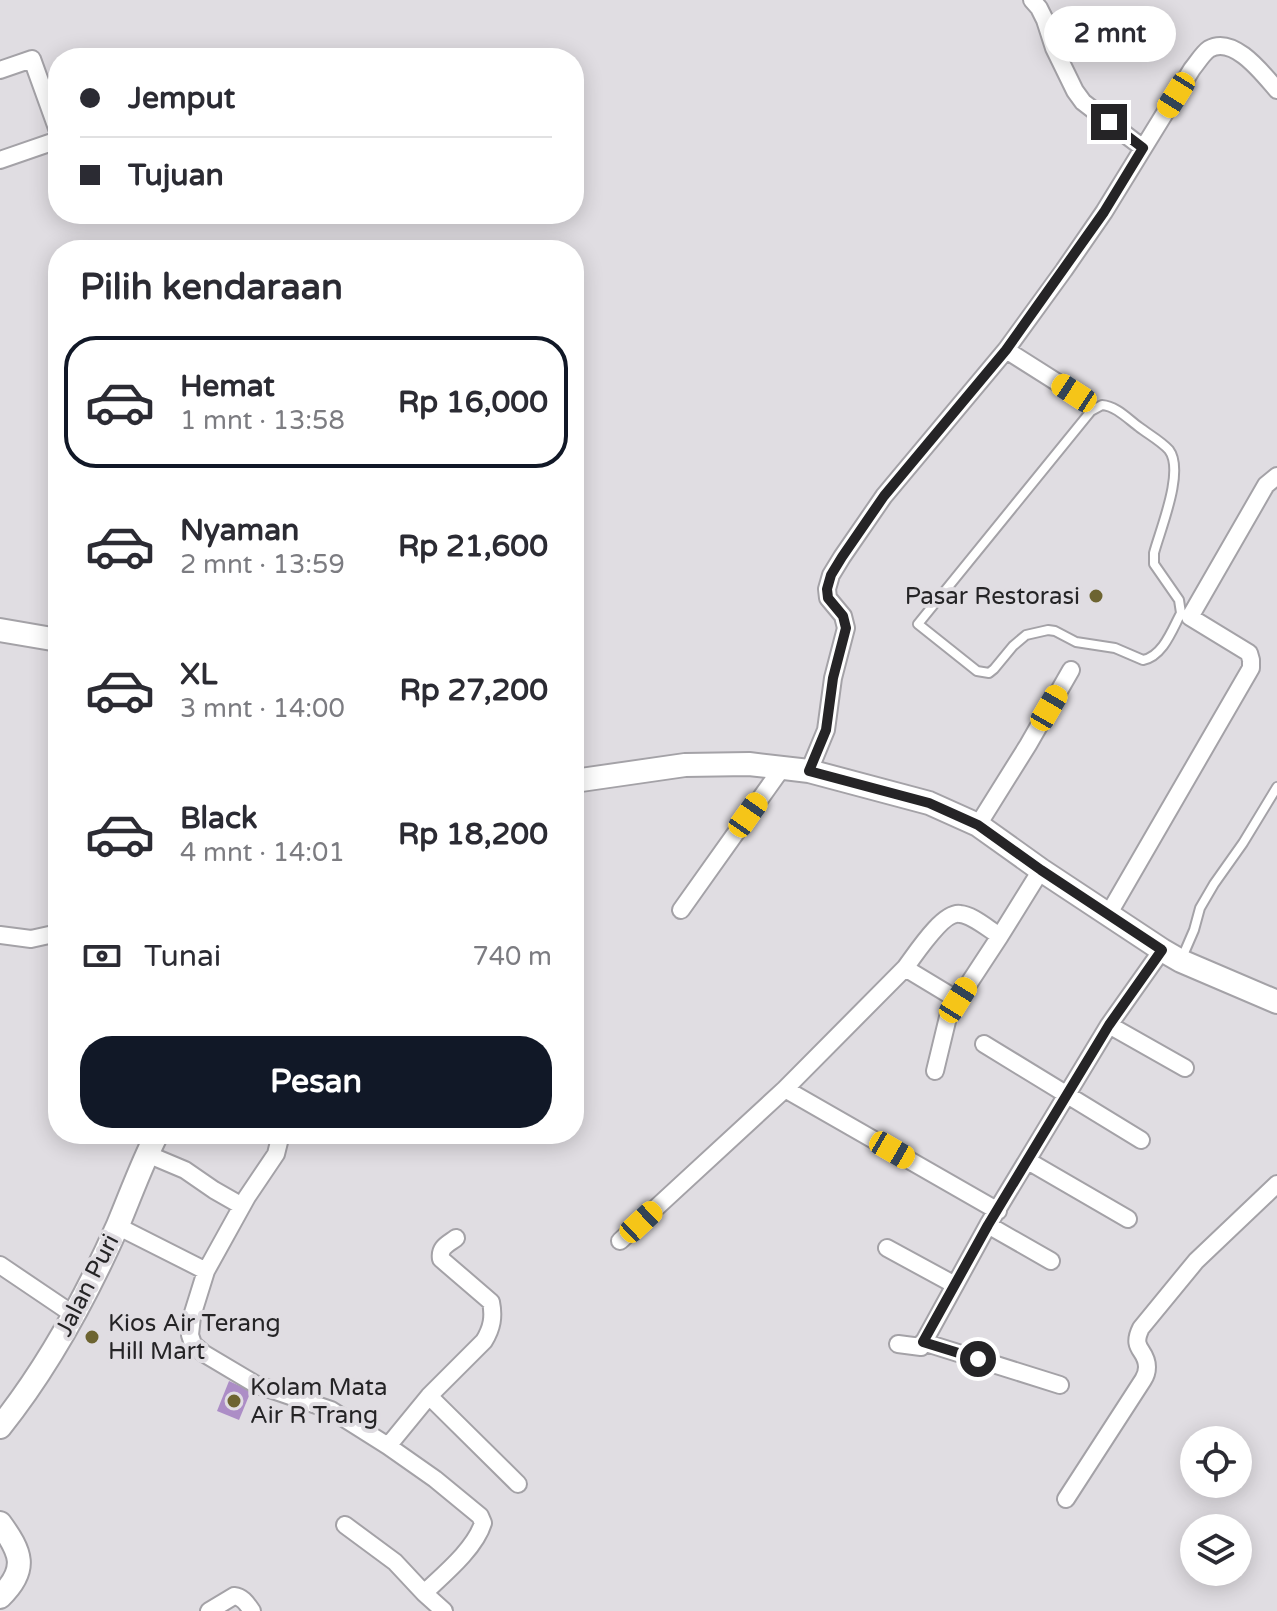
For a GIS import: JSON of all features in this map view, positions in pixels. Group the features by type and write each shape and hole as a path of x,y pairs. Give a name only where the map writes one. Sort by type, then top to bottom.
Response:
{"street":[{"path":"1032,0 1045,20 1054,48 1083,102 1143,148"},
{"path":"809,771 826,730 833,678 846,628 843,616 828,598 827,589 842,557 884,496 1006,350 1104,212 1192,69 1208,50 1220,47 1244,55 1277,90"},
{"path":"0,70 32,59 48,103"},
{"path":"0,160 48,143"},
{"path":"1006,350 1074,393"},
{"path":"1108,915 1251,668 1249,653 1186,615 1266,485 1277,476"},
{"path":"0,630 48,638"},
{"path":"978,825 1071,670"},
{"path":"584,780 685,765 749,764 809,771 929,803 978,825 1171,955 1277,1002"},
{"path":"681,910 782,768"},
{"path":"935,1071 949,1013 1041,870"},
{"path":"620,1241 785,1089 905,968 940,923 952,914 963,914 1000,936"},
{"path":"0,935 31,939 48,935"},
{"path":"898,1344 921,1347 993,1218 1109,1025 1171,955"},
{"path":"905,968 958,1000"},
{"path":"1109,1025 1185,1068"},
{"path":"984,1044 1141,1140"},
{"path":"785,1089 993,1218 1051,1261"},
{"path":"152,1144 214,1190 242,1206"},
{"name":"Jalan Puri","path":"0,1427 26,1394 66,1331 117,1226 152,1144"},
{"path":"278,1144 276,1154 242,1206 206,1271 192,1316 190,1335 193,1344 203,1353 255,1384 331,1410 388,1446 480,1516 483,1523 480,1534 424,1593"},
{"path":"1028,1161 1128,1219"},
{"path":"1066,1499 1143,1380 1146,1360 1137,1344 1141,1328 1196,1261 1277,1184"},
{"path":"117,1226 206,1271"},
{"path":"388,1446 429,1396 484,1341 490,1331 493,1318 491,1302 441,1259 442,1248 456,1238"},
{"path":"887,1248 955,1285"},
{"path":"0,1265 74,1315"},
{"path":"923,1342 1060,1385"},
{"path":"429,1396 518,1484"},
{"path":"0,1523 18,1555 19,1569 16,1578 0,1597"},
{"path":"345,1525 395,1562 444,1611"},
{"path":"209,1611 234,1596 245,1600 252,1611"}],"lane":[{"path":"1102,405 1112,407 1169,450 1174,481 1154,553 1154,564 1186,615 1161,649 1148,660 1107,646 1076,642 1048,630 1026,635 989,673 977,671 918,624 1091,411 1102,405"},
{"path":"1171,955 1194,930 1200,908 1277,787"}],"shaded area":[{"name":"Kolam Mata Air R Trang","path":"229,1381 251,1391 239,1420 217,1411"}],"place":[{"name":"Pasar Restorasi","path":"1096,596"},
{"name":"Kios Air Terang Hill Mart","path":"92,1337"},
{"name":"Kolam Mata Air R Trang","path":"234,1401"}],"route":[{"path":"978,1359 923,1342 988,1225 1109,1025 1162,950 978,825 929,803 809,771 826,730 833,678 846,628 843,616 828,598 827,589 842,557 884,496 1006,350 1104,212 1143,148 1109,122"}]}
